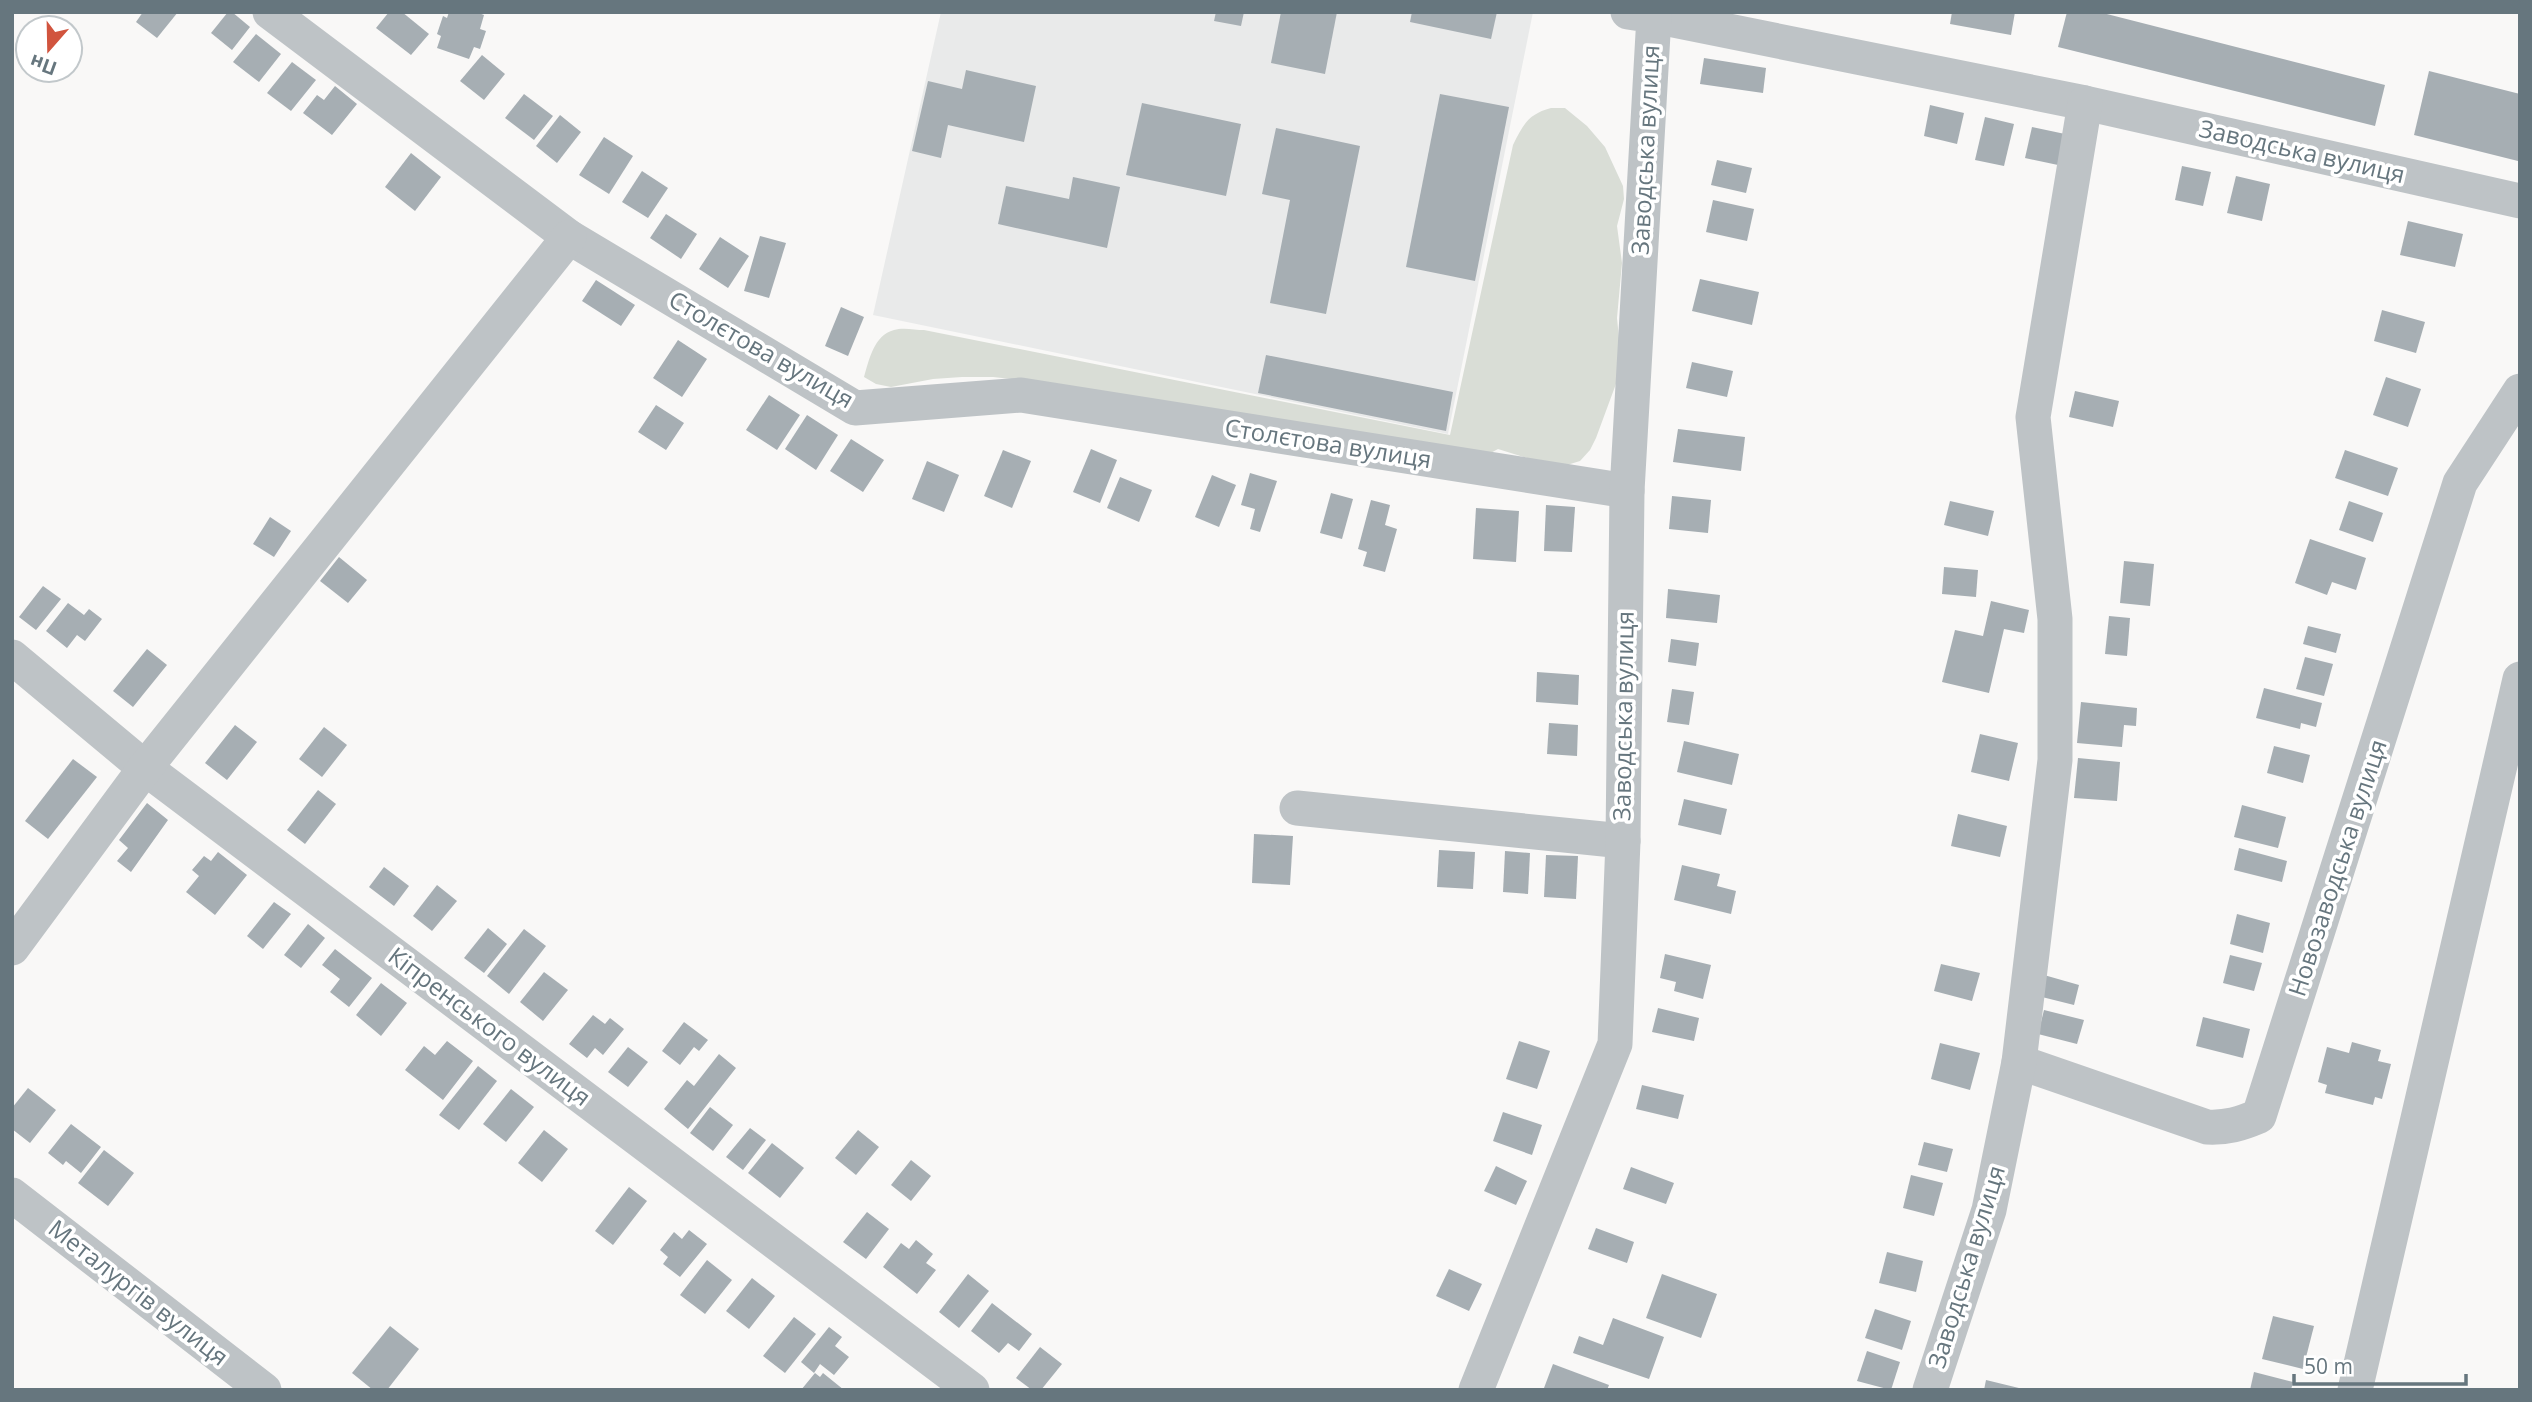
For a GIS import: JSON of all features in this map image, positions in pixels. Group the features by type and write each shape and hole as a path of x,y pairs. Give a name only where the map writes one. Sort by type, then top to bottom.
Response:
{"street":[{"name":"Столєтова вулиця","path":"270,12 569,237 855,408 1021,395 1627,491"},
{"name":"Заводська вулиця","path":"1476,1390 1615,1044 1623,841 1627,491 1641,14 2085,103 2520,201"},
{"name":"Заводська вулиця","path":"1930,1390 1989,1210 2019,1062 2054,760 2055,619 2033,417 2085,103"},
{"path":"12,948 145,768 569,237"},
{"name":"Новозаводська вулиця","path":"2019,1062 2207,1126 2225,1128 2259,1116 2460,483 2520,391"},
{"name":"Кіпренського вулиця","path":"12,657 145,768 972,1390"},
{"path":"2355,1390 2520,679"},
{"path":"1297,808 1623,841"},
{"name":"Металургів вулиця","path":"12,1195 264,1390"}],"shaded area":[{"path":"941,12 1533,12 1448,434 873,315"},
{"path":"1551,108 1565,108 1587,126 1605,147 1623,186 1624,199 1617,226 1622,263 1617,318 1620,373 1596,438 1580,461 1553,466 1498,449 1485,456 1056,384 993,377 962,377 891,387 876,384 864,377 873,349 887,333 898,329 924,330 1450,435 1513,145 1527,121"}],"building":[{"path":"143,12 178,12 157,38 136,22"},
{"path":"228,12 232,12 250,27 232,50 211,33"},
{"path":"389,12 402,12 429,34 411,55 376,28"},
{"path":"449,12 476,12 484,15 480,29 486,31 480,49 474,47 469,59 437,48 441,36 437,34 443,16 447,18"},
{"path":"1216,12 1244,12 1241,26 1214,21"},
{"path":"1281,12 1337,12 1325,74 1271,63"},
{"path":"1412,12 1497,12 1491,39 1410,22"},
{"path":"1952,12 2015,12 2011,35 1950,24"},
{"path":"2067,12 2099,12 2385,85 2375,126 2058,47"},
{"path":"256,34 281,54 259,82 233,62"},
{"path":"482,55 505,74 484,100 460,81"},
{"path":"1704,58 1766,68 1763,93 1700,84"},
{"path":"292,62 316,80 291,111 267,93"},
{"path":"966,70 1036,86 1024,142 948,125 941,158 912,151 928,81 962,89"},
{"path":"2429,71 2520,94 2518,161 2414,135"},
{"path":"335,86 357,104 332,135 303,113 317,95 324,100"},
{"path":"524,94 553,116 534,140 505,118"},
{"path":"1440,94 1509,107 1475,281 1406,267"},
{"path":"1142,103 1241,124 1226,196 1126,175"},
{"path":"1930,105 1964,113 1957,144 1924,136"},
{"path":"560,115 581,132 557,163 536,146"},
{"path":"1985,117 2014,124 2004,166 1975,160"},
{"path":"2032,127 2065,134 2058,165 2025,158"},
{"path":"1276,128 1360,146 1326,314 1270,303 1290,200 1262,194"},
{"path":"604,137 633,156 609,194 579,175"},
{"path":"411,153 441,177 415,211 385,187"},
{"path":"1717,160 1752,168 1746,193 1711,185"},
{"path":"2182,166 2211,172 2203,206 2175,200"},
{"path":"642,171 668,188 648,218 622,202"},
{"path":"2236,176 2270,184 2262,221 2227,213"},
{"path":"1073,177 1120,187 1107,248 998,224 1006,186 1069,199"},
{"path":"1713,200 1754,209 1747,241 1706,232"},
{"path":"666,214 697,234 681,259 650,238"},
{"path":"2408,221 2463,234 2455,267 2400,255"},
{"path":"760,236 786,243 769,298 744,291"},
{"path":"720,237 749,256 728,288 699,269"},
{"path":"1700,279 1759,292 1752,325 1692,311"},
{"path":"596,280 635,305 621,326 582,301"},
{"path":"841,307 864,317 848,356 825,346"},
{"path":"2382,310 2425,322 2416,353 2374,341"},
{"path":"678,340 707,359 682,397 653,378"},
{"path":"1266,355 1453,392 1446,431 1258,393"},
{"path":"1692,362 1733,371 1727,397 1686,388"},
{"path":"2386,377 2421,389 2408,427 2373,415"},
{"path":"2075,391 2119,401 2113,427 2069,417"},
{"path":"769,395 800,415 777,450 746,430"},
{"path":"656,405 684,423 666,450 638,432"},
{"path":"807,415 838,435 816,470 785,449"},
{"path":"1678,429 1745,437 1741,471 1673,462"},
{"path":"851,439 884,460 863,492 830,471"},
{"path":"1091,449 1117,460 1100,503 1073,492"},
{"path":"1003,450 1031,461 1012,508 984,496"},
{"path":"2345,450 2398,468 2388,496 2335,478"},
{"path":"927,461 959,475 944,512 912,499"},
{"path":"1250,473 1277,481 1260,532 1250,529 1255,509 1241,505"},
{"path":"1212,475 1236,485 1219,527 1195,517"},
{"path":"1120,477 1152,490 1139,522 1107,508"},
{"path":"1331,493 1353,499 1342,539 1320,533"},
{"path":"1672,496 1711,500 1708,533 1669,529"},
{"path":"1371,500 1390,505 1385,525 1397,529 1385,572 1363,566 1367,552 1358,549"},
{"path":"1950,501 1994,511 1988,536 1944,525"},
{"path":"2349,501 2383,513 2373,542 2339,530"},
{"path":"1546,505 1575,507 1572,552 1544,551"},
{"path":"1476,508 1519,511 1516,562 1473,559"},
{"path":"270,517 291,531 274,557 253,544"},
{"path":"2310,539 2366,558 2356,590 2332,582 2327,595 2295,583"},
{"path":"339,557 367,580 348,603 320,581"},
{"path":"2124,561 2154,564 2150,606 2120,603"},
{"path":"1944,567 1978,570 1976,597 1942,594"},
{"path":"43,586 61,599 36,630 19,617"},
{"path":"1668,589 1720,595 1717,623 1666,618"},
{"path":"1991,601 2029,610 2024,633 2004,629 1989,693 1942,682 1955,630 1983,636"},
{"path":"68,603 84,615 89,609 102,619 85,641 77,635 67,648 46,631"},
{"path":"2109,616 2130,618 2127,656 2105,654"},
{"path":"2308,626 2341,634 2336,653 2303,644"},
{"path":"1671,639 1699,643 1696,666 1668,662"},
{"path":"147,649 167,665 133,707 113,691"},
{"path":"2305,657 2333,664 2324,696 2296,689"},
{"path":"1537,672 1579,675 1578,705 1536,702"},
{"path":"2264,688 2322,703 2316,727 2301,723 2300,729 2256,718"},
{"path":"1672,689 1694,692 1689,725 1667,722"},
{"path":"2081,702 2137,708 2136,726 2124,725 2122,747 2077,743"},
{"path":"1549,723 1578,725 1577,756 1547,754"},
{"path":"235,725 257,742 227,780 205,763"},
{"path":"324,727 347,745 322,777 299,759"},
{"path":"1980,734 2018,743 2009,781 1971,772"},
{"path":"1684,741 1739,754 1732,785 1677,772"},
{"path":"2274,746 2310,755 2303,783 2267,773"},
{"path":"2078,758 2120,762 2117,801 2074,798"},
{"path":"73,759 97,777 48,839 25,821"},
{"path":"318,790 336,804 305,844 287,830"},
{"path":"1684,799 1727,809 1721,835 1678,825"},
{"path":"147,803 168,820 131,872 117,861 128,848 119,840"},
{"path":"2242,805 2286,817 2278,848 2234,837"},
{"path":"1958,814 2007,826 2000,857 1951,846"},
{"path":"1254,834 1293,836 1290,885 1252,883"},
{"path":"2239,848 2287,861 2282,882 2234,870"},
{"path":"1439,850 1475,852 1473,889 1437,887"},
{"path":"1505,851 1530,853 1528,894 1503,892"},
{"path":"218,852 247,875 215,915 186,892 199,876 192,870 204,856 211,861"},
{"path":"1546,855 1578,856 1576,899 1544,897"},
{"path":"1682,865 1720,874 1717,886 1736,891 1731,914 1674,900"},
{"path":"384,867 409,886 394,906 369,887"},
{"path":"437,885 457,901 432,931 413,916"},
{"path":"274,902 291,914 263,949 247,936"},
{"path":"2237,914 2270,923 2263,953 2230,944"},
{"path":"308,924 325,938 301,968 284,955"},
{"path":"488,928 507,944 484,973 464,958"},
{"path":"524,929 546,946 509,994 487,976"},
{"path":"335,949 372,978 349,1007 330,992 340,979 322,965"},
{"path":"1665,954 1711,965 1703,999 1674,991 1676,982 1660,978"},
{"path":"2230,955 2262,963 2254,991 2223,983"},
{"path":"1941,964 1980,973 1972,1001 1934,991"},
{"path":"544,972 568,990 543,1021 520,1002"},
{"path":"2044,975 2079,985 2074,1005 2038,996"},
{"path":"381,983 407,1003 381,1036 356,1015"},
{"path":"1658,1008 1699,1018 1694,1041 1652,1032"},
{"path":"2044,1010 2084,1020 2077,1044 2038,1034"},
{"path":"593,1015 605,1024 610,1018 624,1029 603,1055 595,1048 587,1058 569,1044"},
{"path":"2203,1017 2250,1029 2243,1058 2196,1046"},
{"path":"684,1022 708,1040 699,1051 694,1047 680,1065 662,1051"},
{"path":"447,1041 473,1061 443,1100 405,1070 424,1046 435,1055"},
{"path":"1519,1041 1550,1051 1537,1089 1506,1079"},
{"path":"2352,1042 2381,1050 2378,1061 2391,1064 2382,1099 2375,1097 2373,1105 2325,1093 2327,1085 2318,1082 2327,1047 2349,1053"},
{"path":"1940,1043 1980,1053 1970,1090 1931,1079"},
{"path":"628,1047 648,1062 628,1087 608,1072"},
{"path":"719,1054 736,1068 688,1129 664,1109 687,1080 694,1086"},
{"path":"478,1066 497,1081 459,1130 439,1115"},
{"path":"1642,1085 1684,1095 1678,1119 1636,1109"},
{"path":"28,1088 56,1110 30,1143 12,1129 12,1108"},
{"path":"511,1089 534,1107 506,1142 483,1124"},
{"path":"710,1107 733,1125 713,1151 690,1133"},
{"path":"1503,1112 1542,1125 1532,1155 1493,1141"},
{"path":"71,1124 101,1147 81,1173 66,1161 63,1165 48,1153"},
{"path":"750,1128 766,1140 743,1170 726,1157"},
{"path":"544,1130 568,1149 542,1182 518,1163"},
{"path":"858,1130 879,1147 856,1175 835,1158"},
{"path":"1924,1142 1953,1149 1947,1172 1918,1165"},
{"path":"772,1143 804,1168 780,1198 748,1173"},
{"path":"104,1150 134,1173 108,1206 78,1183"},
{"path":"911,1160 931,1176 911,1201 891,1185"},
{"path":"1496,1166 1527,1181 1516,1205 1484,1191"},
{"path":"1631,1167 1674,1183 1666,1204 1623,1189"},
{"path":"1911,1175 1943,1183 1934,1216 1903,1208"},
{"path":"629,1187 647,1201 613,1245 595,1231"},
{"path":"867,1212 889,1229 866,1259 843,1242"},
{"path":"1596,1228 1634,1242 1627,1263 1588,1249"},
{"path":"689,1230 707,1244 680,1277 663,1264 668,1257 660,1250 674,1232 682,1239"},
{"path":"916,1240 933,1254 926,1263 936,1270 917,1294 883,1267 901,1243 909,1249"},
{"path":"1887,1252 1923,1261 1916,1292 1879,1283"},
{"path":"707,1260 732,1280 705,1314 680,1295"},
{"path":"1449,1269 1482,1284 1469,1311 1436,1296"},
{"path":"968,1274 989,1291 959,1328 939,1312"},
{"path":"1662,1274 1717,1294 1701,1338 1646,1318"},
{"path":"752,1278 775,1296 749,1329 726,1311"},
{"path":"992,1303 1032,1334 1019,1351 1008,1343 999,1353 971,1331"},
{"path":"1875,1309 1911,1321 1902,1350 1865,1338"},
{"path":"2273,1316 2314,1326 2303,1369 2262,1359"},
{"path":"794,1317 816,1334 785,1373 763,1356"},
{"path":"1613,1318 1664,1337 1649,1379 1573,1353 1579,1336 1603,1345"},
{"path":"390,1326 419,1349 387,1390 373,1390 352,1373"},
{"path":"829,1327 842,1337 835,1346 849,1357 834,1375 820,1364 814,1373 801,1362"},
{"path":"1040,1347 1062,1364 1041,1390 1032,1390 1016,1378"},
{"path":"1867,1351 1900,1362 1891,1390 1857,1381"},
{"path":"1553,1364 1609,1385 1607,1390 1544,1388"},
{"path":"2254,1372 2293,1382 2291,1390 2250,1390"},
{"path":"815,1373 820,1377 823,1373 844,1390 801,1390"},
{"path":"1986,1380 2023,1389 2023,1390 1984,1390"}]}
